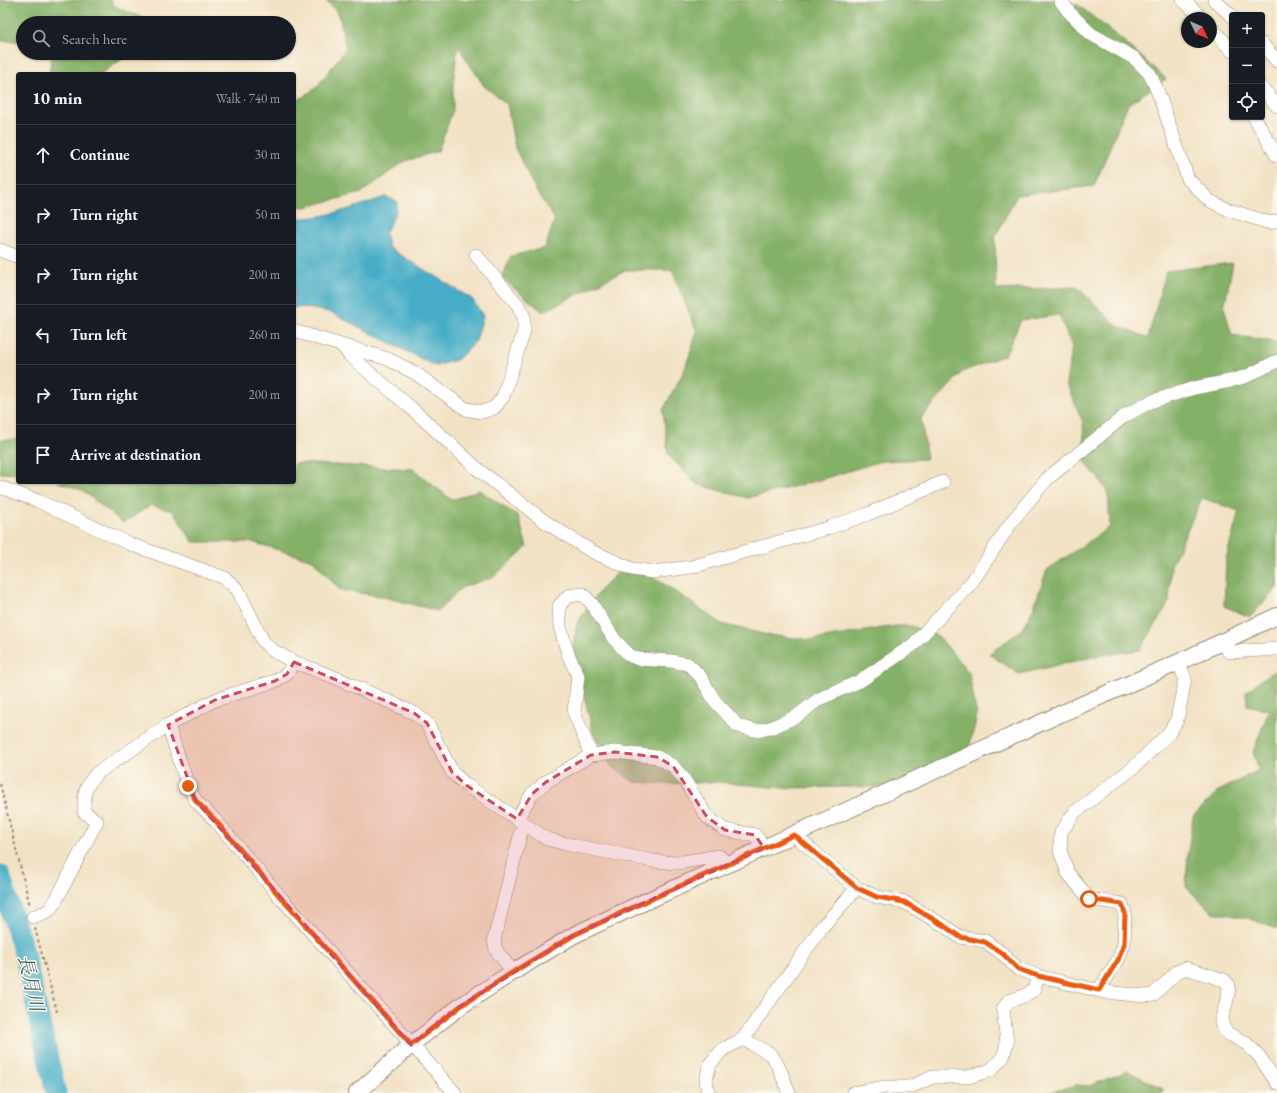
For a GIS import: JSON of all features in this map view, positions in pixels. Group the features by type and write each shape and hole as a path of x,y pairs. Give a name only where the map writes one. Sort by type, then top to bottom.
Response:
{"street":[{"path":"1060,0 1069,12 1091,34 1134,58 1150,74 1159,95 1188,179 1210,201 1229,210 1270,223 1277,222"},
{"path":"1183,0 1196,12"},
{"path":"1214,0 1229,13"},
{"path":"1217,34 1229,50"},
{"path":"1265,47 1277,61"},
{"path":"1265,92 1277,106"},
{"path":"1256,120 1277,156"},
{"path":"0,250 16,256"},
{"path":"296,332 388,359 415,373 466,409 482,412 494,408 504,397 524,331 524,318 518,305 476,255"},
{"path":"343,346 350,355 410,406 480,471 544,521 591,551 632,569 653,572 691,567 828,528 868,514 943,482"},
{"path":"591,755 574,712 578,676 568,654 560,627 558,606 568,596 583,594 592,604 614,639 629,655 638,659 671,661 688,664 700,676 716,701 738,726 758,731 773,727 797,716 819,699 860,681 913,645 972,582 1013,520 1047,479 1123,417 1150,402 1194,388 1247,376 1277,361"},
{"path":"0,486 38,501 130,544 225,578 238,590 263,642 272,650 294,662 334,677 414,713 427,723 452,772 466,785 547,839 653,861 677,863 719,856 729,865"},
{"path":"357,1093 411,1045 462,1005 574,935 1058,715 1179,662 1277,616"},
{"path":"1222,642 1229,652 1277,649"},
{"path":"33,917 48,911 54,904 97,821 84,812 84,793 88,783 97,773 168,725 215,700 275,681 287,674 294,662"},
{"path":"1099,990 1118,960 1124,944 1125,913 1122,904 1089,899 1068,873 1060,851 1061,832 1075,812 1133,768 1169,734 1177,720 1185,679 1179,662"},
{"path":"168,725 188,786 196,801 215,820 282,899 455,1093"},
{"path":"513,972 496,950 494,940 521,832 521,822 532,794 546,782 591,755 615,752 657,757 674,766 684,779 707,817 725,830 755,835 764,848"},
{"path":"794,835 857,888 877,897 904,902 960,937 985,942 1003,954 1018,969 1038,976 1099,990 1146,996 1153,995 1177,972 1186,968 1224,980 1229,985 1229,994 1222,1011 1221,1023 1227,1033 1247,1044 1259,1056 1277,1083"},
{"path":"708,1093 706,1080 710,1064 722,1050 743,1038 822,927 857,888"},
{"path":"854,1093 885,1087 910,1087 933,1077 968,1077 991,1070 1003,1057 1008,1043 1003,1009 1009,1001 1024,996 1034,990 1038,976"},
{"path":"743,1038 751,1045 770,1055 778,1067 788,1093"}],"path":[{"path":"0,784 57,1012"}],"highlighted area":[{"path":"294,662 414,713 427,723 452,772 466,785 517,819 532,794 546,782 591,755 615,752 657,757 673,766 707,817 725,830 755,835 764,848 574,935 462,1005 411,1045 196,801 168,725 215,700 275,681 287,674"}],"green space":[{"path":"0,0 110,0 114,6 138,16 16,16 16,41 0,41"},
{"path":"326,0 1059,0 1078,5 1121,39 1166,79 1128,104 1094,186 1017,195 995,237 996,290 1077,287 1116,325 1148,338 1166,271 1233,263 1224,308 1232,335 1275,342 1277,344 1277,588 1250,617 1224,606 1226,559 1239,511 1202,498 1171,565 1169,602 1140,650 1097,656 1019,674 989,654 1023,629 1033,609 1047,570 1110,527 1108,492 1085,461 1083,422 1066,383 1072,347 1059,315 1021,320 1005,355 962,372 921,418 927,459 881,461 816,481 748,498 696,484 668,454 663,410 685,369 697,332 672,270 625,270 543,312 502,278 511,256 545,248 555,219 536,191 515,148 507,104 484,86 458,46 453,84 453,110 438,151 405,161 361,193 305,207 296,206 296,102 316,88 346,49 339,14"},
{"path":"51,60 121,60 103,72 49,72"},
{"path":"16,439 16,474 0,473 0,441"},
{"path":"296,463 413,469 452,500 479,490 518,516 527,547 493,577 461,588 438,611 380,596 340,590 313,560 252,542 193,542 173,511 151,505 123,523 82,490 64,484 296,484"},
{"path":"624,566 644,570 722,624 767,635 812,640 895,626 911,626 938,636 969,673 977,716 968,752 915,786 782,788 717,782 666,784 634,782 611,766 593,733 573,648 577,623 601,589"},
{"path":"1277,670 1277,929 1248,918 1212,912 1186,887 1188,852 1193,816 1217,792 1259,770 1253,752 1269,710 1247,705 1246,692 1262,679"},
{"path":"1128,1071 1163,1089 1162,1093 1047,1093 1076,1085 1089,1086"}],"water":[{"path":"385,197 397,201 396,212 385,234 389,248 472,299 483,316 476,341 457,360 435,366 330,312 296,308 296,218 328,215"}],"waterway":[{"name":"長月川","path":"0,875 24,953 56,1093"}],"route":[{"path":"188,786 196,801 215,820 282,899 411,1045 462,1005 574,935 794,835 857,888 877,897 904,902 960,937 985,942 1003,954 1018,969 1038,976 1099,990 1118,960 1124,944 1125,913 1122,904 1089,899"}]}
